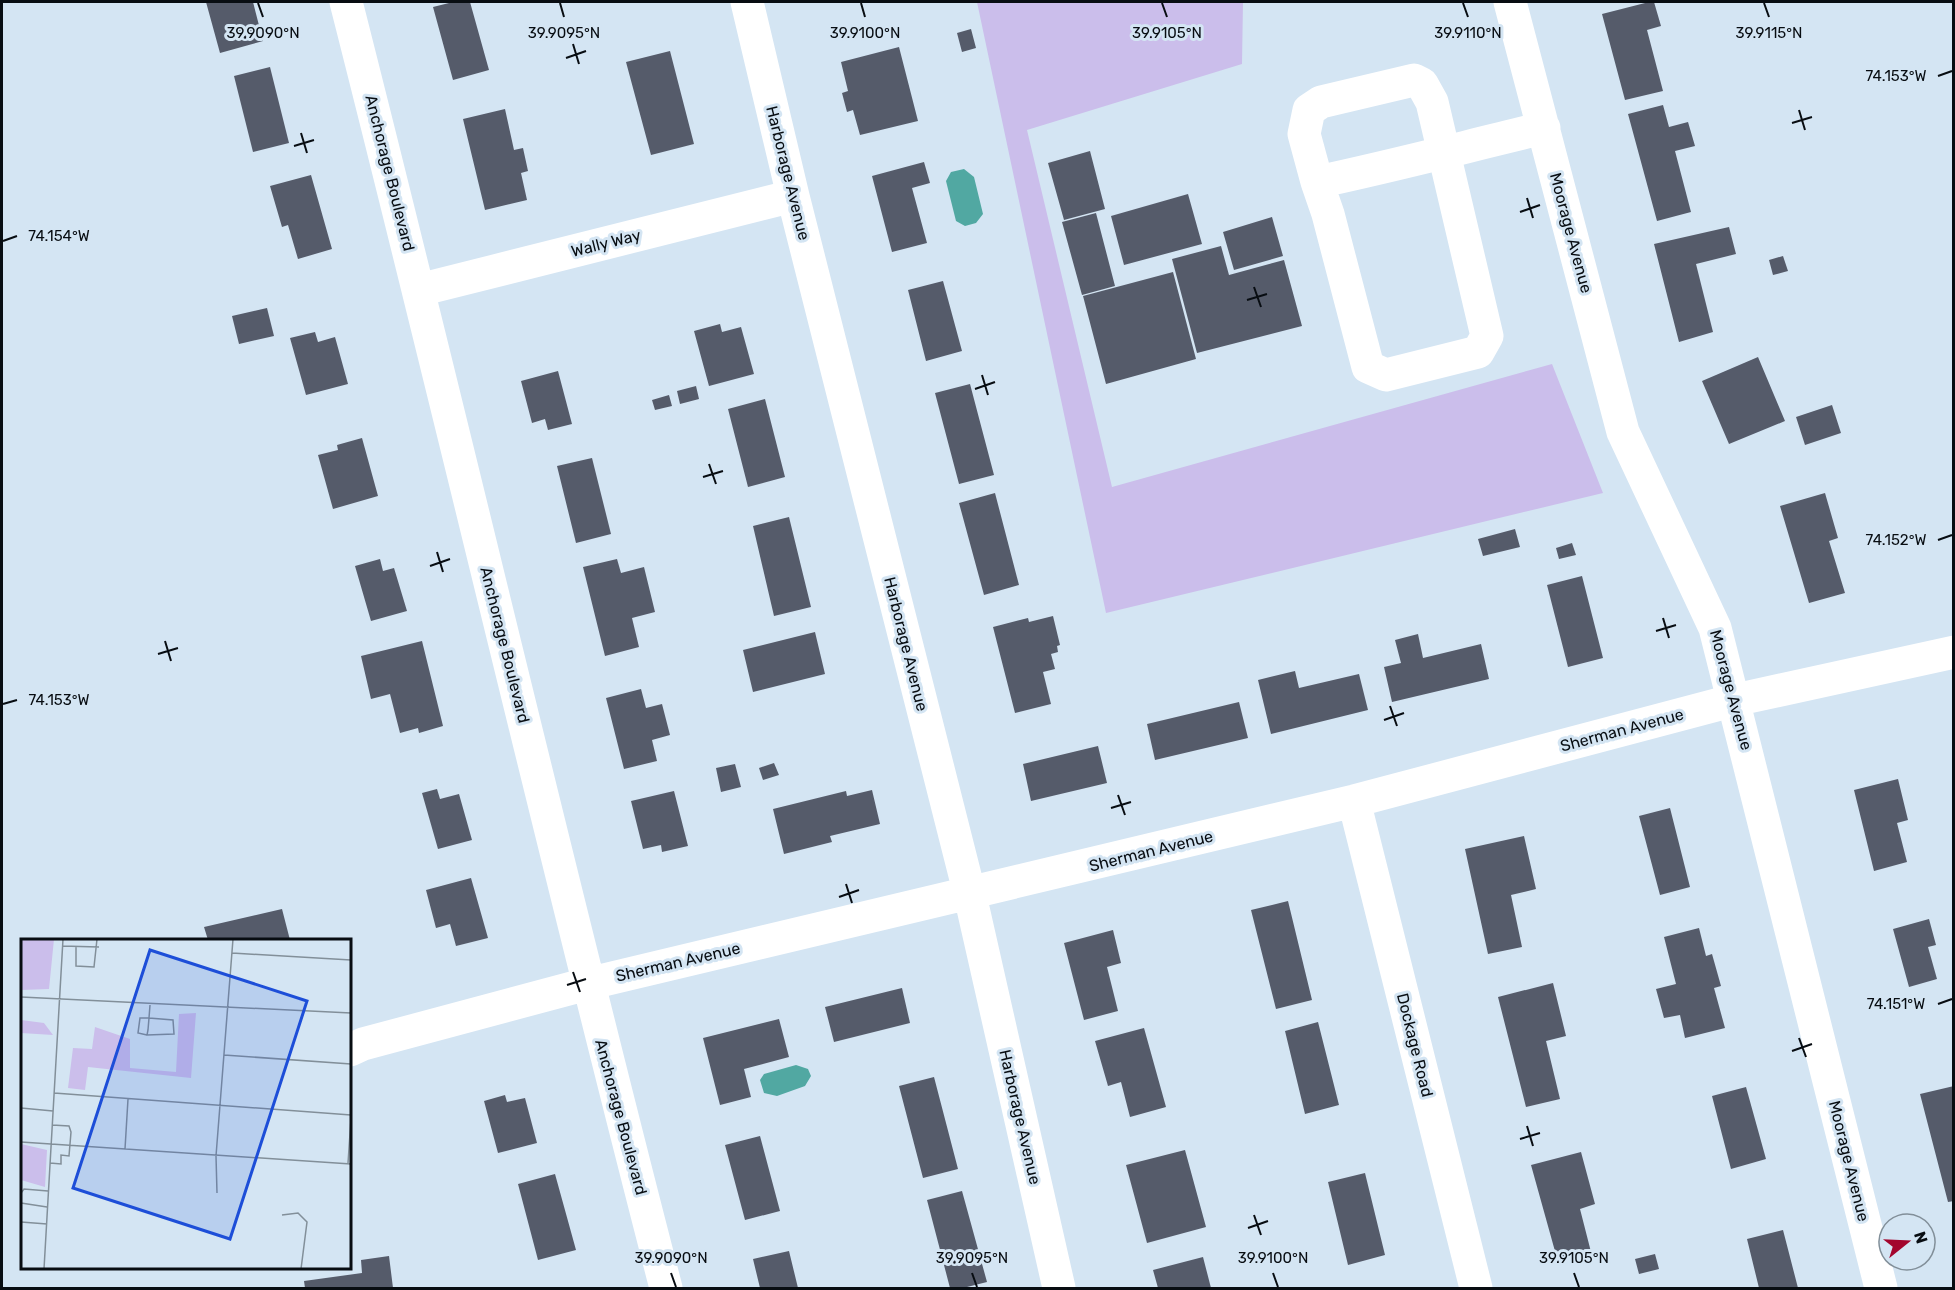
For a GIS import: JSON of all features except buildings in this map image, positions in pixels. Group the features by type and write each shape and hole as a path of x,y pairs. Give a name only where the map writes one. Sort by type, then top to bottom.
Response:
{"street":[{"name":"Anchorage Boulevard","path":"346,2 419,290 587,984 666,1288"},
{"name":"Harborage Avenue","path":"747,2 793,196 970,895 1059,1288"},
{"name":"Moorage Avenue","path":"1510,2 1623,432 1715,628 1735,700 1881,1288"},
{"path":"1414,80 1422,84 1432,102 1487,336 1478,352 1386,375 1368,367 1328,214 1317,182 1305,134 1309,110 1321,102 1414,80"},
{"path":"1317,182 1544,128"},
{"name":"Wally Way","path":"419,290 793,196"},
{"name":"Sherman Avenue","path":"351,1050 363,1044 587,984 970,895 1354,801 1735,700 1953,652"},
{"name":"Dockage Road","path":"1354,801 1476,1288"}],"shaded area":[{"path":"977,2 1243,2 1242,64 1027,130 1112,487 1552,364 1603,493 1106,613"},
{"path":"964,169 974,177 983,214 976,223 965,226 956,221 946,181 951,172"},
{"path":"796,1065 808,1069 811,1076 805,1086 777,1096 764,1093 760,1080 764,1074"}]}
